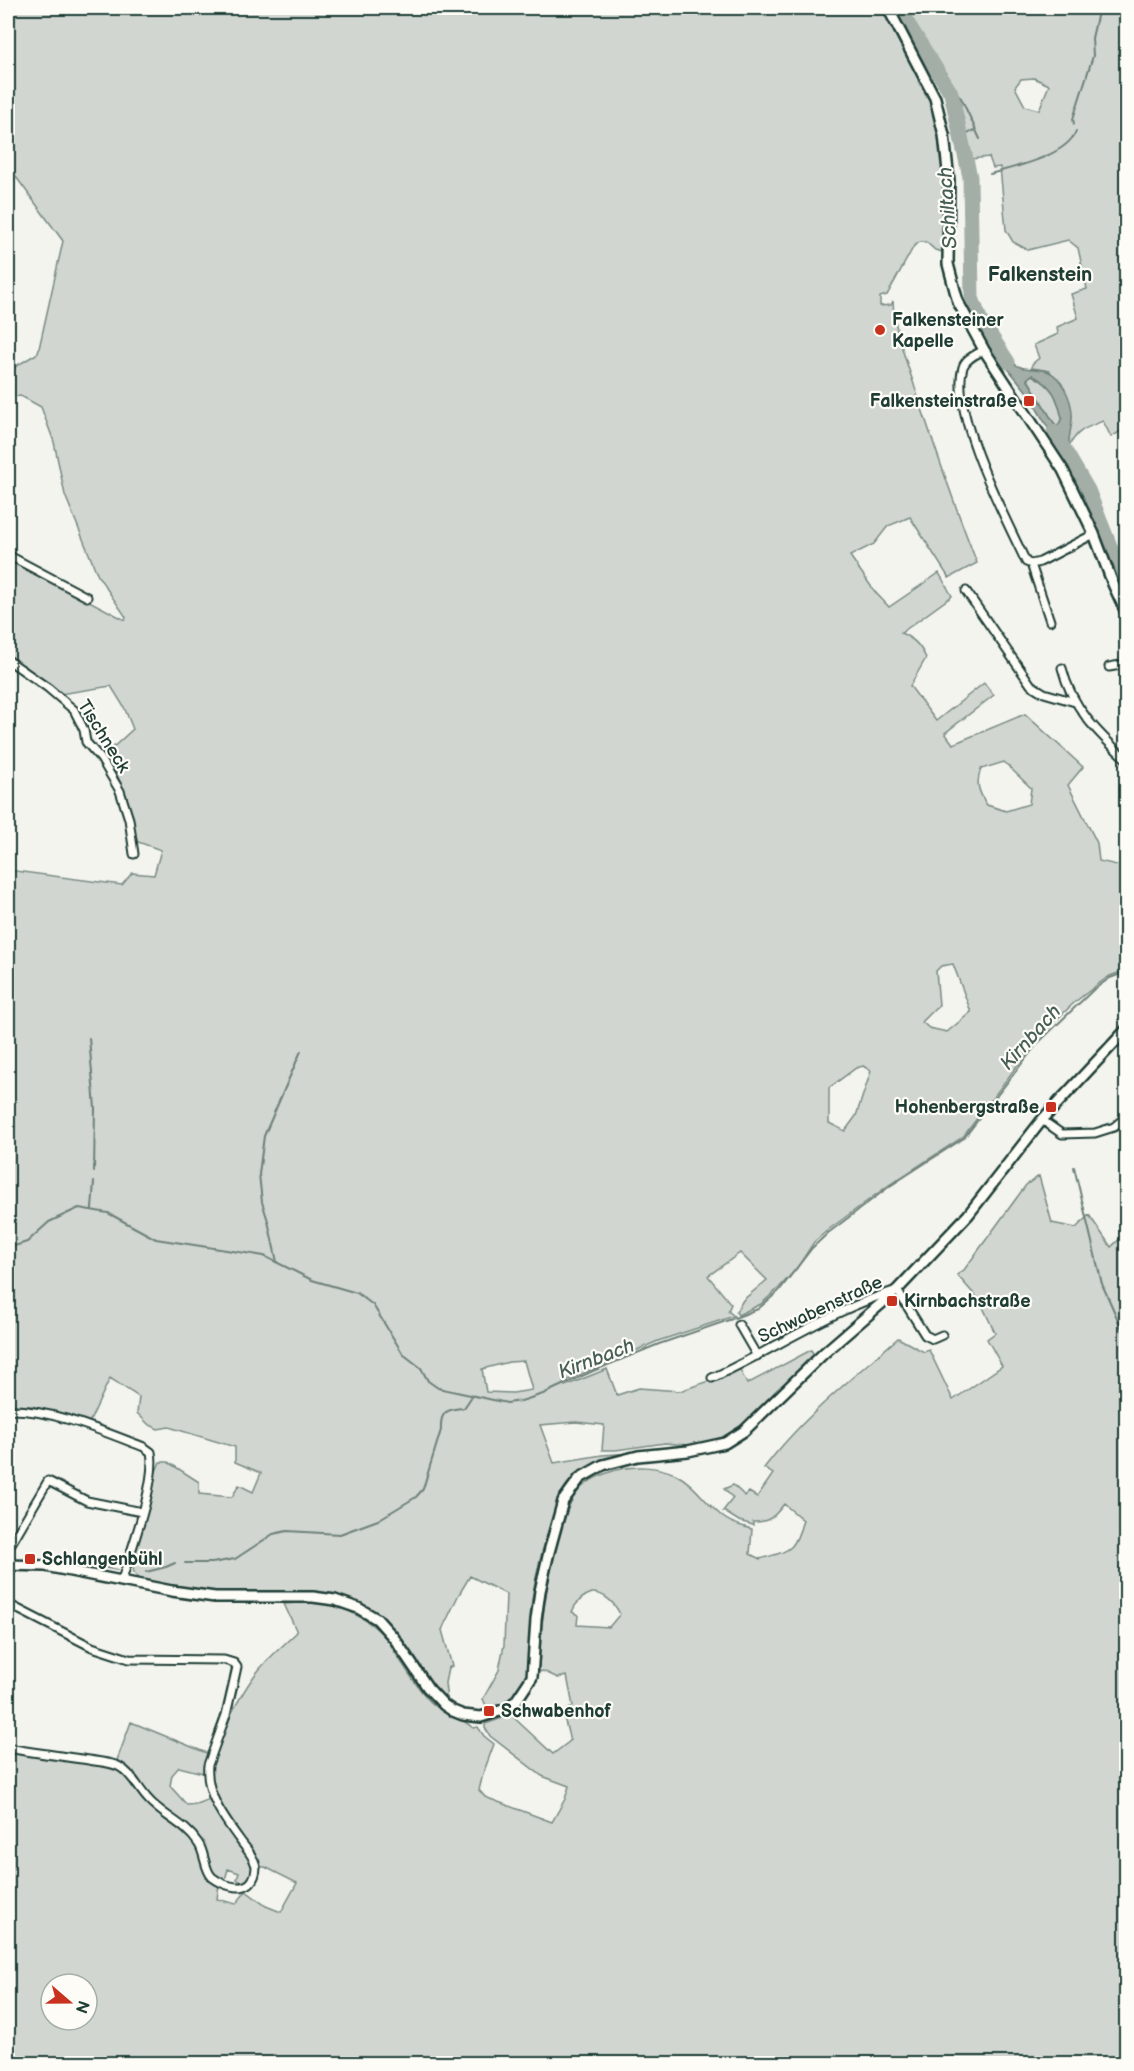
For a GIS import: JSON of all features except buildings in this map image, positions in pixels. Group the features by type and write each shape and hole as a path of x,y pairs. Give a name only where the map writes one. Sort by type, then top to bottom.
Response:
{"main road":[{"path":"888,8 935,98 945,135 949,180 948,264 958,302 984,350 1063,470 1094,534 1126,612"},
{"path":"8,1565 45,1566 172,1591 215,1597 313,1597 335,1600 358,1608 377,1619 394,1638 428,1688 444,1705 463,1715 480,1717 496,1714 516,1701 532,1677 538,1601 549,1552 563,1501 580,1478 603,1466 638,1456 725,1443 744,1431 761,1417 824,1353 897,1290 968,1215 1042,1120 1126,1030"}],"street":[{"path":"984,350 964,364 961,381 969,427 986,474 1026,561 1031,564 1050,621"},
{"path":"1031,564 1040,562 1094,534"},
{"path":"8,555 87,597"},
{"path":"966,591 1031,685 1044,693 1075,702"},
{"name":"Tischneck","path":"8,660 48,688 74,710 84,729 86,742 101,759 120,790 129,819 134,854"},
{"path":"1109,667 1126,664"},
{"path":"1062,668 1075,702 1089,723 1126,759"},
{"path":"1042,1120 1062,1134 1095,1133 1113,1127 1126,1118"},
{"path":"897,1290 925,1335 933,1339 942,1335"},
{"name":"Schwabenstraße","path":"712,1378 870,1299 897,1290"},
{"name":"Schwabenstraße","path":"739,1325 756,1356"},
{"path":"8,1410 29,1410 56,1417 144,1447 151,1452 153,1464 122,1580"},
{"path":"8,1549 48,1481 87,1501 142,1512"},
{"path":"8,1604 92,1647 129,1659 224,1660 234,1663 237,1667 233,1693 208,1765 207,1777 209,1788 227,1822 249,1853 255,1866 254,1877 243,1887 235,1887 212,1877 201,1846 195,1838 148,1800 130,1775 121,1767 105,1762 8,1748"}],"shaded area":[{"path":"8,8 884,8 925,84 937,116 944,163 943,252 935,250 926,242 920,242 914,246 887,295 880,297 880,306 891,305 893,301 896,325 906,360 977,563 949,578 910,517 888,526 874,544 850,556 875,592 889,607 939,573 952,596 901,633 916,643 926,658 910,686 936,721 984,683 994,695 945,733 953,744 1025,714 1083,767 1068,785 1097,843 1099,861 1126,867 1126,970 1098,984 1054,1022 1033,1045 963,1137 889,1185 828,1230 814,1242 797,1268 779,1288 761,1304 738,1315 736,1312 743,1300 767,1280 740,1253 708,1276 731,1304 728,1311 734,1316 658,1341 563,1382 565,1386 607,1369 617,1395 639,1388 680,1391 739,1368 747,1384 811,1350 815,1356 733,1433 709,1443 688,1445 665,1443 602,1450 604,1425 576,1422 540,1425 554,1463 602,1455 630,1453 630,1455 605,1461 589,1468 568,1483 562,1492 544,1544 535,1583 528,1671 515,1694 504,1703 488,1710 483,1699 499,1670 504,1645 506,1594 470,1576 458,1596 442,1630 452,1666 448,1668 445,1683 447,1701 396,1631 376,1612 351,1600 311,1594 246,1595 192,1590 142,1580 135,1574 133,1562 154,1476 160,1462 168,1462 199,1482 199,1494 232,1497 239,1485 253,1492 261,1473 235,1462 235,1447 169,1427 158,1429 148,1424 137,1413 139,1397 110,1378 89,1423 32,1406 10,1405 8,1398 8,870 122,885 132,873 154,875 161,850 135,841 124,790 107,753 133,729 124,707 111,686 60,694 20,667 8,655 8,558 125,620 126,617 98,576 65,495 54,442 41,407 21,396 8,397 8,371 38,353 63,241 8,166","holes":["1004,762 1031,788 1029,804 1006,811 987,805 979,788 978,779 981,769","953,964 971,1012 947,1032 929,1028 922,1022 939,1005 936,971 941,966","863,1066 871,1071 856,1116 845,1131 829,1123 829,1088 856,1068","524,1361 532,1390 513,1393 486,1392 482,1369 509,1362"]},
{"path":"903,8 1126,8 1126,442 1121,431 1111,437 1103,421 1083,430 1069,446 1072,416 1050,371 1032,368 1032,364 1039,358 1034,345 1058,334 1057,327 1078,318 1071,294 1087,289 1078,248 1068,240 1028,250 1013,242 1006,230 1000,167 993,168 989,157 971,159 955,107 961,105 956,88 952,88","holes":["1034,78 1049,85 1039,110 1025,106 1015,87 1021,79"]},
{"path":"1001,341 1015,365 1049,372 1060,382 1068,396 1072,411 1069,446 1061,450 1027,392 997,355 996,348","holes":["1032,375 1045,383 1053,392 1062,418 1057,428 1027,379"]},
{"path":"1032,375 1045,383 1056,398 1062,418 1057,428 1027,378"},
{"path":"1039,1176 1052,1223 1076,1228 1089,1215 1111,1247 1126,1233 1126,2063 8,2064 8,1752 115,1766 188,1833 219,1884 217,1899 236,1904 246,1891 266,1906 281,1912 297,1883 265,1867 259,1867 218,1803 210,1783 210,1772 218,1742 251,1680 297,1632 284,1604 328,1604 351,1612 372,1625 389,1642 412,1679 428,1699 473,1728 478,1727 494,1744 479,1790 485,1797 552,1822 565,1799 569,1786 542,1776 490,1736 485,1724 511,1715 553,1754 570,1741 563,1713 573,1706 567,1676 558,1678 543,1671 539,1672 539,1666 547,1587 565,1517 574,1496 587,1482 616,1470 638,1467 661,1469 682,1478 726,1519 752,1529 750,1554 760,1559 785,1551 794,1544 803,1520 784,1504 767,1520 753,1522 753,1525 739,1521 723,1511 733,1498 724,1489 733,1485 745,1496 749,1492 757,1497 773,1474 764,1468 778,1450 828,1400 898,1338 924,1352 929,1350 953,1400 1002,1366 987,1339 995,1333 980,1301 957,1275 964,1270 1026,1185","holes":["596,1593 609,1599 620,1614 609,1627 577,1625 578,1615 572,1612 577,1602"]},
{"path":"131,1722 209,1754 203,1773 179,1767 172,1775 170,1786 187,1805 212,1798 253,1865 253,1875 244,1884 237,1879 239,1873 228,1869 225,1880 214,1875 195,1834 152,1800 116,1763"}],"waterway":[{"name":"Schiltach","path":"898,8 951,93 970,177 972,298 980,319 1008,362"},
{"path":"1074,124 1073,119 1093,56 1092,38 1099,8"},
{"path":"950,91 961,98 980,139"},
{"path":"960,135 976,130"},
{"path":"990,174 1051,154 1071,140 1076,131"},
{"name":"Schiltach","path":"1054,432 1088,490 1126,587"},
{"name":"Kirnbach","path":"8,1248 27,1242 49,1222 79,1208 108,1213 156,1239 264,1256 312,1280 357,1293 373,1305 403,1354 421,1368 428,1381 438,1388 507,1403 521,1401 543,1394 659,1344 758,1309 779,1291 812,1248 828,1233 890,1186 964,1138 1037,1044 1093,990 1110,978 1126,972"},
{"path":"89,1038 95,1108 94,1172"},
{"path":"277,1262 262,1202 259,1174 264,1136 301,1051"},
{"path":"1074,1167 1102,1284 1126,1338"},
{"path":"92,1209 94,1182"},
{"path":"185,1563 212,1563 235,1559 273,1534 287,1531 340,1534 378,1520 416,1497 423,1489 441,1430 443,1415 453,1409 464,1408 472,1396"},
{"path":"54,1557 117,1570"},
{"path":"146,1572 175,1563"}],"place":[{"name":"Falkensteiner Kapelle","path":"880,330"},
{"name":"Falkensteinstraße","path":"1029,401"},
{"name":"Hohenbergstraße","path":"1051,1107"},
{"name":"Kirnbachstraße","path":"892,1301"},
{"name":"Schlangenbühl","path":"30,1559"},
{"name":"Schwabenhof","path":"489,1711"}],"district":[{"name":"Falkenstein","path":"1040,274"}]}
